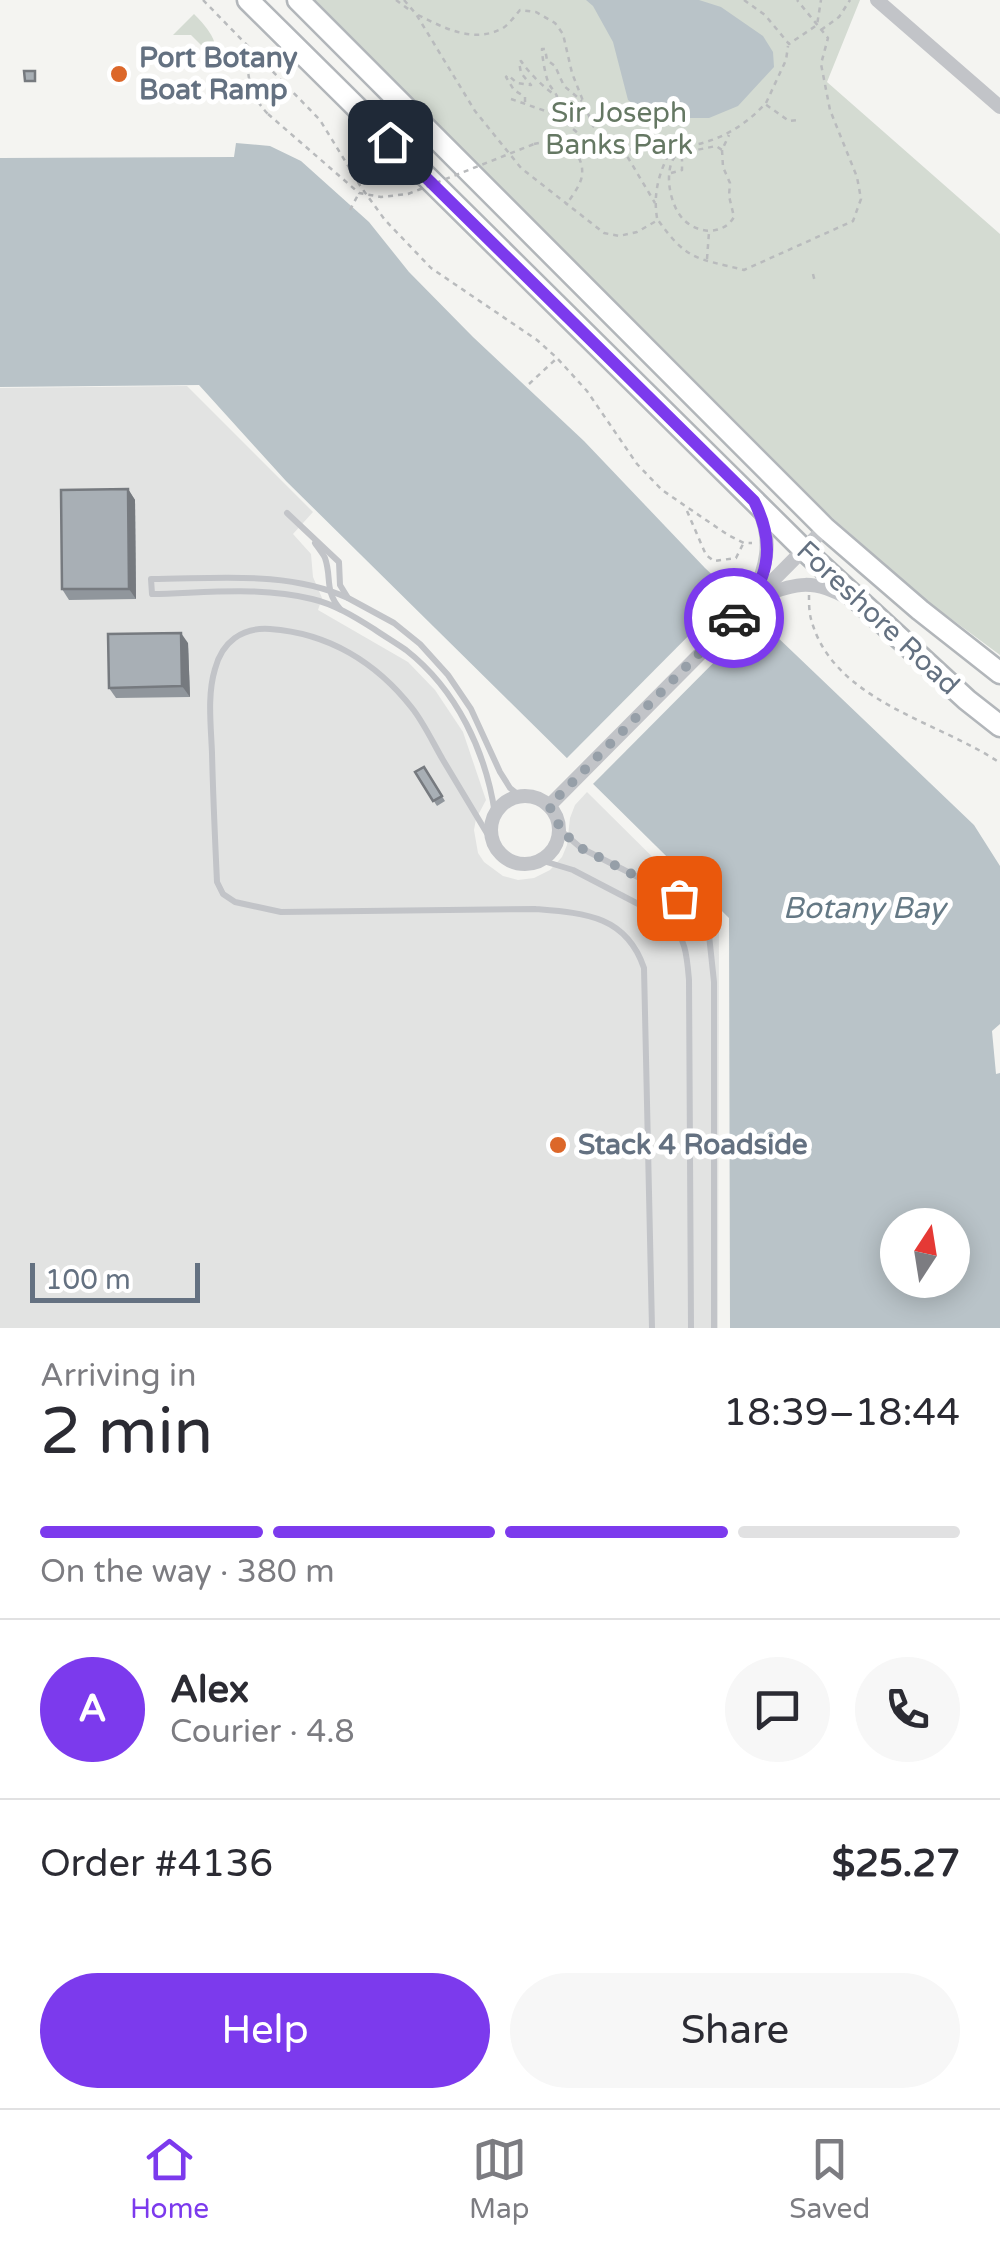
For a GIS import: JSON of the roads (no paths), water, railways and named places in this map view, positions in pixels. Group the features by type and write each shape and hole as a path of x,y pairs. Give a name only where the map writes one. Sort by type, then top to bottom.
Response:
{"main road":[{"name":"Foreshore Road","path":"248,0 804,550 1000,726"},
{"name":"Foreshore Road","path":"298,0 825,528 1000,673"}],"street":[{"path":"877,0 1000,107"},
{"path":"751,601 768,548 764,522 754,501"},
{"path":"549,806 825,528"},
{"path":"751,601 784,588 816,584 871,612"},
{"path":"520,796 540,800 558,821 554,848 530,864 509,860 494,845 491,835 494,814 520,796"}],"lane":[{"path":"287,513 339,562 340,585 348,598"},
{"path":"308,534 324,556 328,589 341,610"},
{"path":"494,814 487,772 471,731 441,685 408,652 341,610 315,600 255,591 152,594 151,579 287,580 328,589 394,624 420,644 448,676 471,709 500,772 520,796"},
{"path":"494,845 413,708 372,666 334,643 271,629 254,628 240,633 223,651 212,678 210,723 216,882 223,894 253,908 282,912 570,912 608,921 637,948 644,968 652,1328"},
{"path":"559,829 581,848 679,898 695,912 709,935 714,982 714,1328"},
{"path":"540,860 574,870 670,920 684,941 689,980 691,1328"}],"water":[{"path":"586,0 699,0 721,7 763,36 773,52 774,67 738,106 709,118 646,114 628,100 613,42"},
{"name":"Botany Bay","path":"236,143 270,146 301,161 369,222 409,272 584,441 705,568 974,825 1000,866 1000,1024 992,1031 996,1074 1000,1073 1000,1328 730,1328 729,918 286,481 199,385 0,387 0,158 234,157"}],"place":[{"name":"Port Botany Boat Ramp","path":"119,74"},
{"name":"Stack 4 Roadside","path":"558,1145"}],"park label":[{"name":"Sir Joseph Banks Park","path":"619,129"}]}
